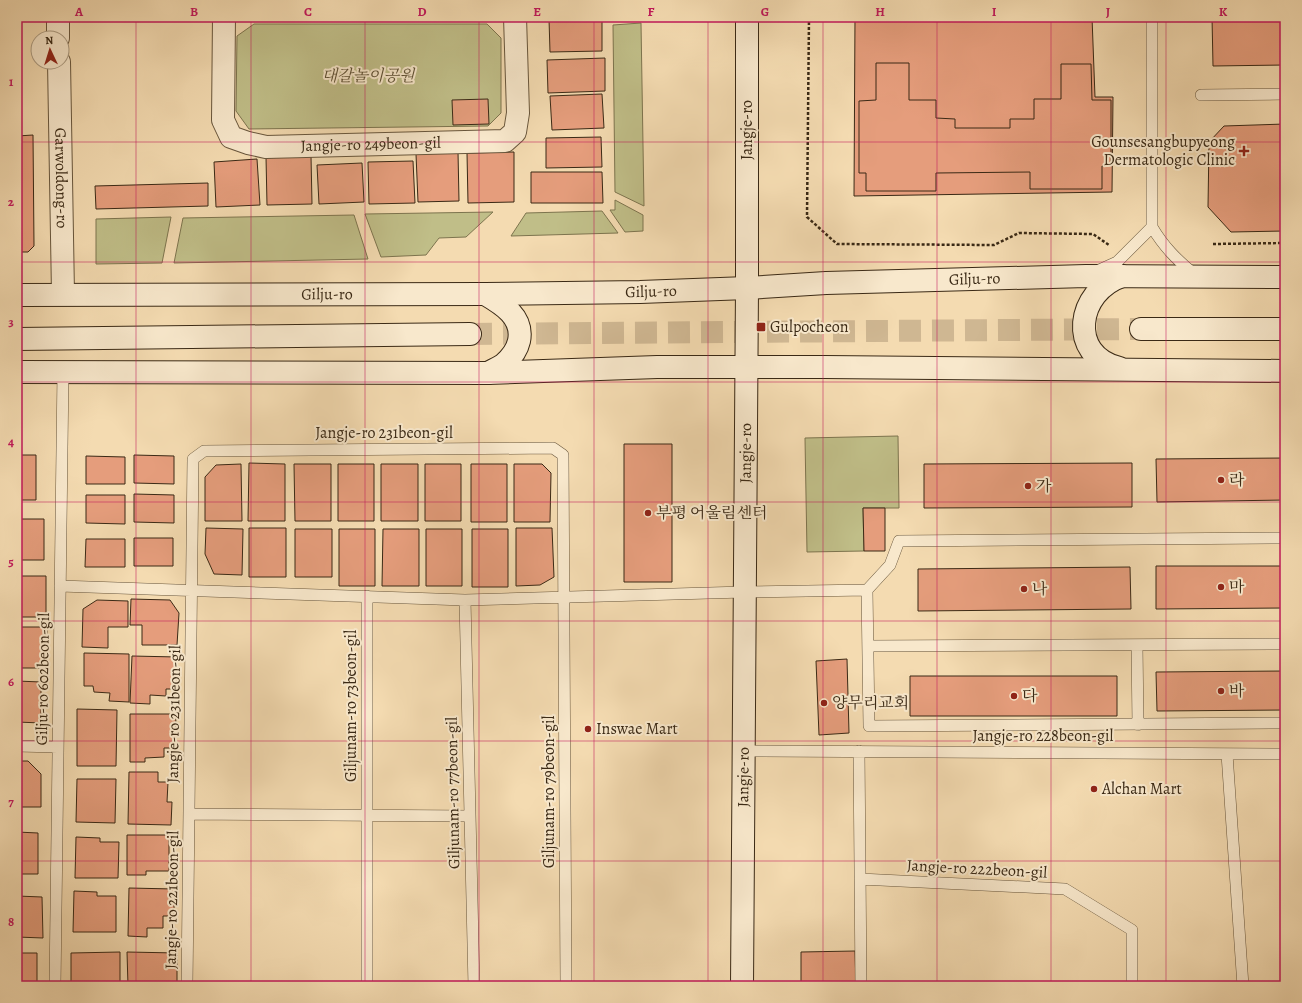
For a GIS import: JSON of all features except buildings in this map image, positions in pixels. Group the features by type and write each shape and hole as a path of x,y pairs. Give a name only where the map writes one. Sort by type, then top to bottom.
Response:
{"main road":[{"path":"58,17 58,30"},
{"name":"Jangje-ro 249beon-gil","path":"224,17 223,120 231,137 248,144 266,147 505,141 515,132 518,113 515,17"},
{"name":"Jangje-ro","path":"742,986 745,368 747,288 747,17"},
{"name":"Garwoldong-ro","path":"59,70 63,294"},
{"name":"Gilju-ro","path":"17,295 485,294 640,292 826,283 1086,276 1285,277"},
{"path":"1123,276 1105,284 1095,295 1086,314 1084,329 1085,341 1094,354 1106,364 1124,370"},
{"path":"485,294 508,310 515,317 519,327 519,338 515,354 504,364 488,373"},
{"path":"1141,329 1285,330"},
{"path":"17,339 470,334"},
{"path":"17,372 488,373 656,368 825,367 1285,371"}],"lane":[{"path":"1152,17 1152,227 1166,249 1176,260 1196,276"},
{"path":"1201,95 1285,94"},
{"path":"1086,276 1117,262 1152,227"},
{"name":"Gilju-ro 602beon-gil","path":"55,986 63,372"},
{"name":"Jangje-ro 231beon-gil","path":"189,814 193,459 204,451 553,448 564,455 563,597"},
{"path":"1285,538 899,541 890,565 867,590 869,726 1285,723"},
{"path":"60,586 465,600 867,590"},
{"name":"Giljunam-ro 73beon-gil","path":"367,596 367,986"},
{"name":"Giljunam-ro 79beon-gil","path":"563,597 566,986"},
{"name":"Giljunam-ro 77beon-gil","path":"465,600 474,986"},
{"path":"868,646 1285,644"},
{"path":"1137,645 1138,725"},
{"path":"17,746 58,747"},
{"name":"Jangje-ro 228beon-gil","path":"743,751 1285,754"},
{"path":"859,751 861,986"},
{"path":"1227,754 1243,986"},
{"path":"189,814 470,816"},
{"name":"Jangje-ro 221beon-gil","path":"187,986 189,814"},
{"name":"Jangje-ro 222beon-gil","path":"860,879 1065,889 1132,930 1132,986"}],"path":[{"path":"809,17 807,217 837,244 994,245 1019,233 1093,234 1113,248"},
{"path":"1213,244 1285,244"}],"green space":[{"path":"641,23 644,206 615,192 613,25"},
{"name":"대갈놀이공원","path":"254,24 487,24 501,38 501,113 488,126 249,129 236,111 237,36"},
{"path":"615,200 643,215 643,231 625,232 610,210 615,210"},
{"path":"602,211 618,233 511,236 526,213"},
{"path":"493,212 466,237 439,238 426,255 381,257 365,214"},
{"path":"354,215 368,259 174,263 183,218"},
{"path":"171,217 162,263 96,264 96,219"},
{"path":"898,436 899,508 863,508 864,551 807,552 805,438"}],"tunnel":[{"path":"470,334 1141,329"}],"place":[{"name":"Gounsesangbupyeong Dermatologic Clinic","path":"1244,151"},
{"name":"Gulpocheon","path":"761,327"},
{"name":"라","path":"1221,480"},
{"name":"가","path":"1028,486"},
{"name":"부평 어울림센터","path":"648,513"},
{"name":"마","path":"1221,587"},
{"name":"나","path":"1024,589"},
{"name":"바","path":"1221,691"},
{"name":"다","path":"1014,696"},
{"name":"양무리교회","path":"824,703"},
{"name":"Inswae Mart","path":"588,729"},
{"name":"Alchan Mart","path":"1094,789"}]}
